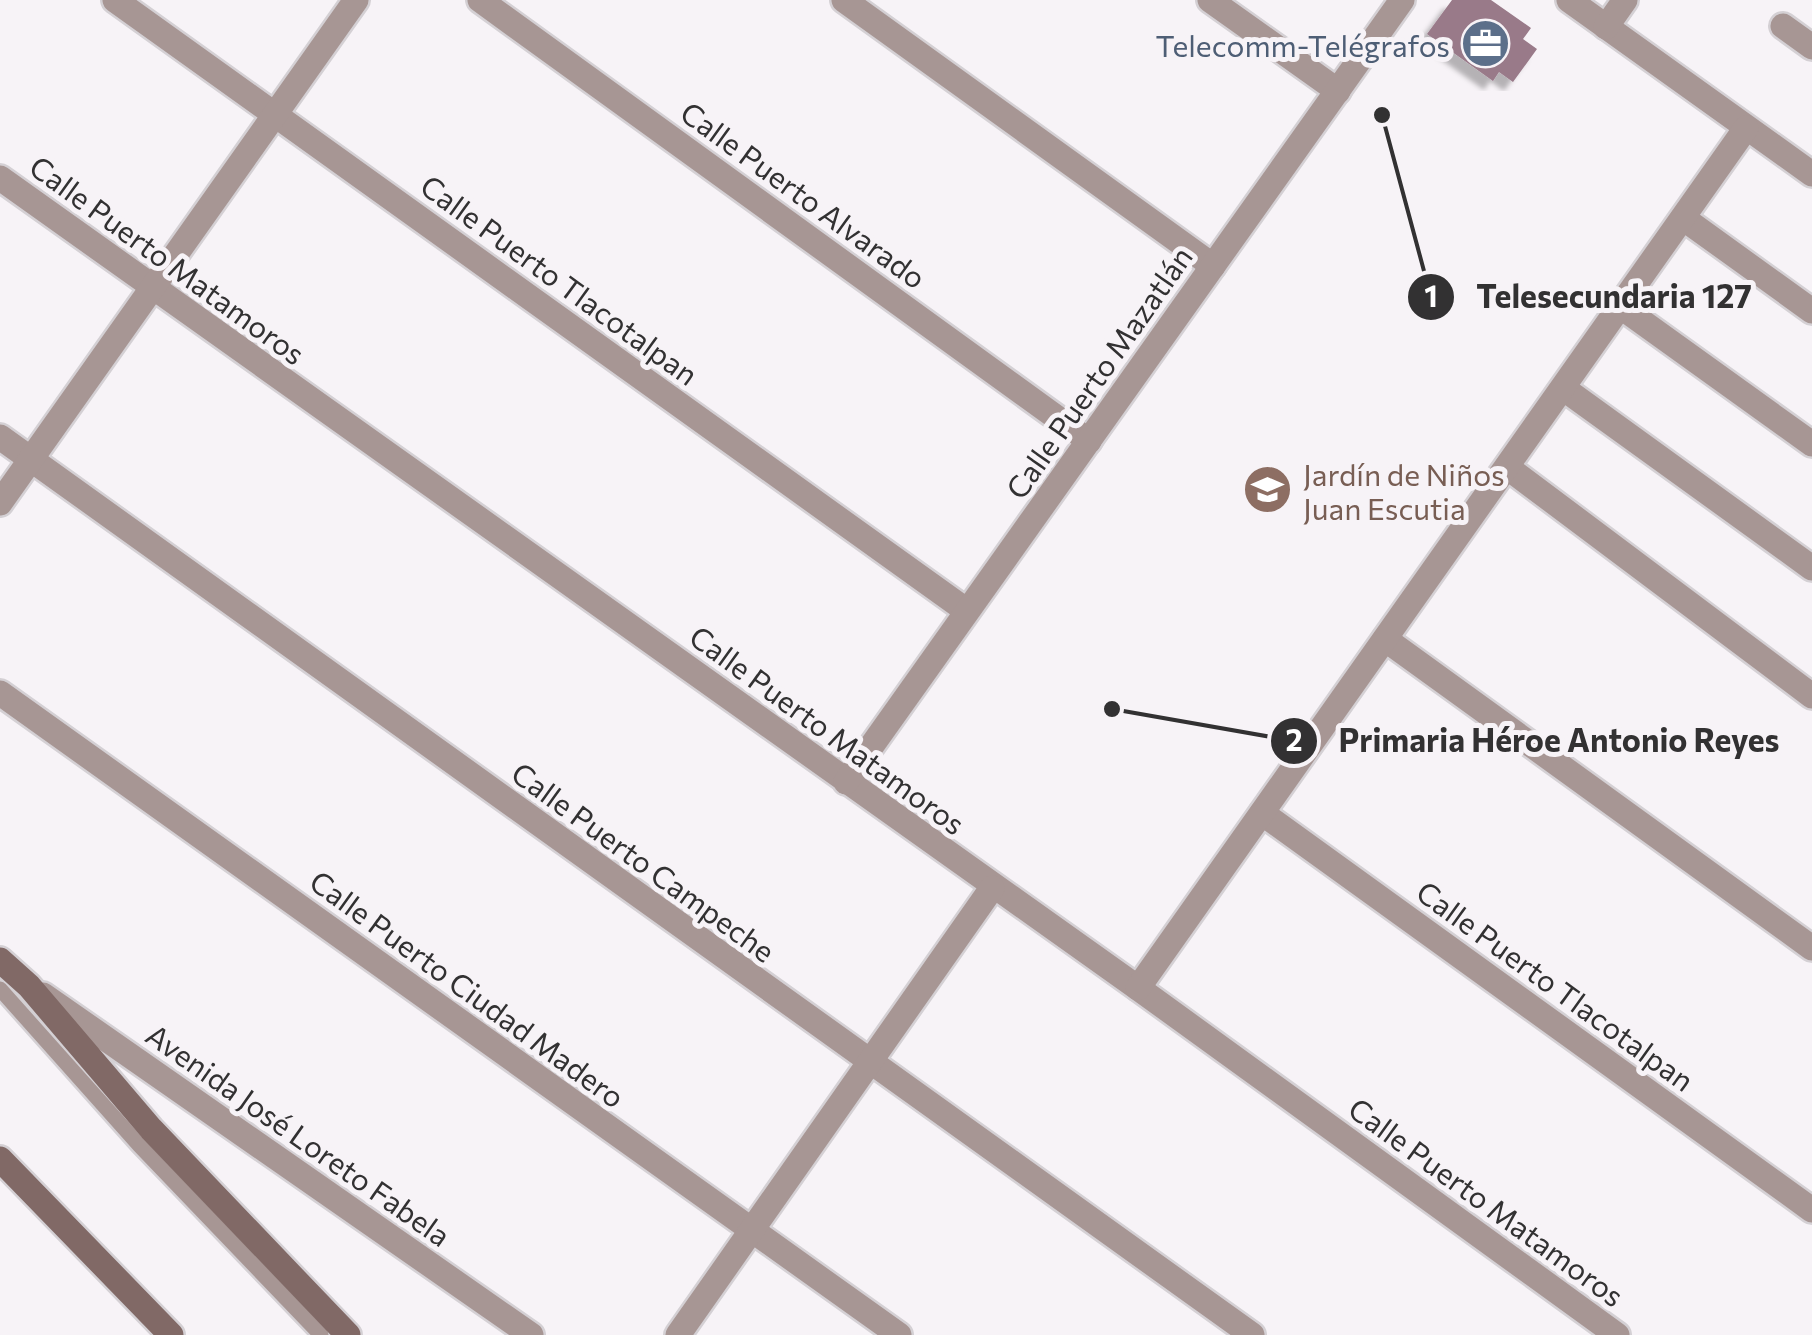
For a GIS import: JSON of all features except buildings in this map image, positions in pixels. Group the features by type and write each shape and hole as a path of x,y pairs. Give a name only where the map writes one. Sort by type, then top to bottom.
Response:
{"street":[{"name":"Calle Puerto Tlacotalpan","path":"115,0 967,612"},
{"path":"0,503 356,0"},
{"name":"Calle Puerto Alvarado","path":"480,0 1089,441"},
{"path":"844,0 1213,266"},
{"path":"1210,0 1338,91"},
{"name":"Calle Puerto Mazatlán","path":"846,782 1402,0"},
{"path":"1568,0 1812,174"},
{"path":"1606,27 1625,0"},
{"path":"1783,26 1812,47"},
{"path":"1138,988 1746,128"},
{"name":"Calle Puerto Matamoros","path":"0,178 992,888 1138,988 1616,1335"},
{"path":"1682,218 1812,311"},
{"path":"1620,306 1812,444"},
{"path":"1562,388 1812,568"},
{"name":"Calle Puerto Campeche","path":"0,438 1252,1335"},
{"path":"1507,467 1812,696"},
{"path":"1385,639 1812,948"},
{"name":"Calle Puerto Ciudad Madero","path":"0,693 898,1335"},
{"name":"Calle Puerto Tlacotalpan","path":"1262,813 1812,1210"},
{"path":"678,1335 992,888"},
{"name":"Avenida José Loreto Fabela","path":"0,960 29,986 531,1335"},
{"name":"Avenida José Loreto Fabela","path":"29,986 152,1129 348,1335"},
{"path":"0,1159 171,1335"}],"lane":[{"path":"0,990 139,1145 321,1335"}],"place":[{"name":"Telecomm-Telégrafos","path":"1485,44"},
{"name":"Telesecundaria 127","path":"1382,115"},
{"name":"Jardín de Niños Juan Escutia","path":"1268,490"},
{"name":"Primaria Héroe Antonio Reyes","path":"1112,709"}]}
